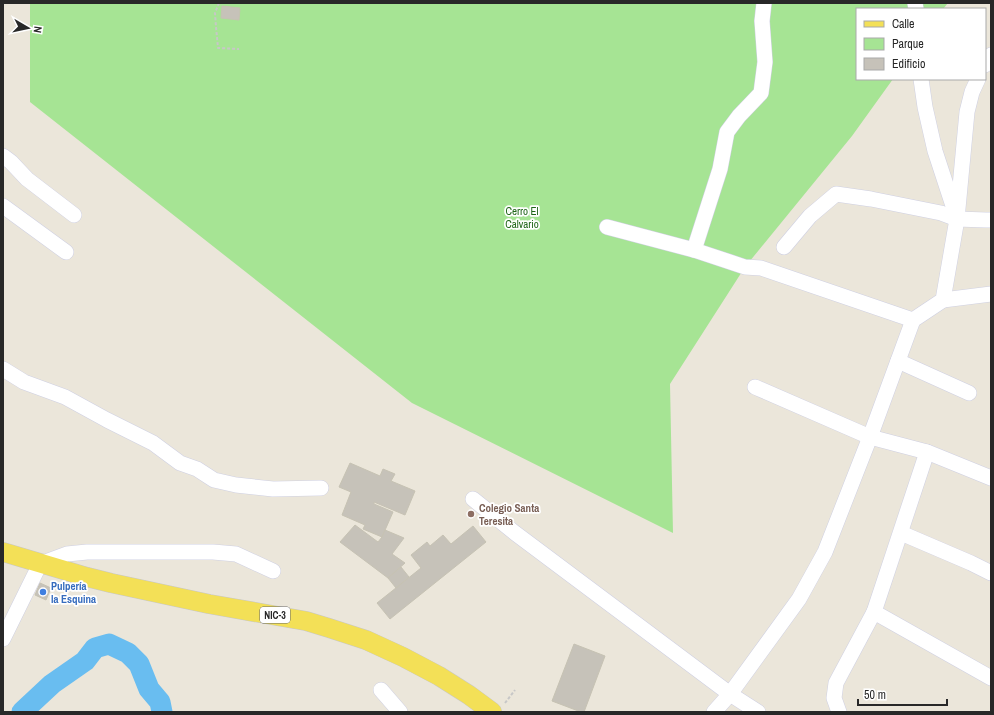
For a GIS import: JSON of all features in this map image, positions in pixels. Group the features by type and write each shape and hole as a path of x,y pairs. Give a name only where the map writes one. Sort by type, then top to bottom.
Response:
{"main road":[{"name":"NIC-3","path":"3,552 40,564 111,583 209,604 306,621 329,628 366,640 409,660 439,676 468,695 497,709"}],"street":[{"path":"694,250 720,169 727,132 739,116 761,93 765,62 762,21 764,3"},
{"path":"921,80 934,151 957,219"},
{"path":"943,300 957,219 967,112 972,92 978,80"},
{"path":"3,156 11,162 27,179 74,215"},
{"path":"784,247 810,216 836,194 871,199 941,213 957,219 991,220"},
{"path":"3,206 66,252"},
{"path":"607,227 694,250 745,267 761,268 913,320"},
{"path":"714,712 730,694 799,599 825,552 870,437 913,320 943,300 991,294"},
{"path":"898,361 969,392"},
{"path":"3,369 24,382 65,397 153,443 180,464 197,469 214,480 273,489 321,488"},
{"path":"755,387 870,437 928,452 991,478"},
{"path":"839,712 834,698 836,683 874,612 928,452"},
{"path":"473,499 515,533 730,694 758,712"},
{"path":"901,533 991,573"},
{"path":"3,639 40,564 68,554 87,552 213,552 236,554 273,571"},
{"path":"874,612 991,678"},
{"path":"381,690 400,712"}],"path":[{"path":"219,3 215,13 218,48 239,49"},
{"path":"497,709 515,690"}],"green space":[{"name":"Cerro El Calvario","path":"30,3 948,3 944,8 856,8 856,80 892,80 852,136 745,267 670,384 673,533 412,403 30,102"}],"building":[{"path":"222,6 240,8 239,20 221,18"},
{"path":"350,463 380,476 383,469 395,474 391,481 415,491 405,515 374,502 374,504 393,512 382,537 363,529 365,525 342,515 351,492 339,487"},
{"path":"355,525 378,542 385,530 404,538 392,554 405,563 388,578 340,542"},
{"path":"473,526 486,542 390,619 377,603 421,568 411,555 427,542 430,546 443,535 451,544"},
{"path":"401,567 409,577 396,588 388,578"},
{"name":"Pulpería la Esquina","path":"40,583 51,588 46,600 35,595"},
{"path":"574,644 605,656 584,712 552,701"}],"waterway":[{"path":"22,712 52,684 85,661 95,648 109,644 128,653 139,664 149,689 160,702 162,712"}],"place":[{"name":"Colegio Santa Teresita","path":"471,514"},
{"name":"Pulpería la Esquina","path":"43,592"}]}
